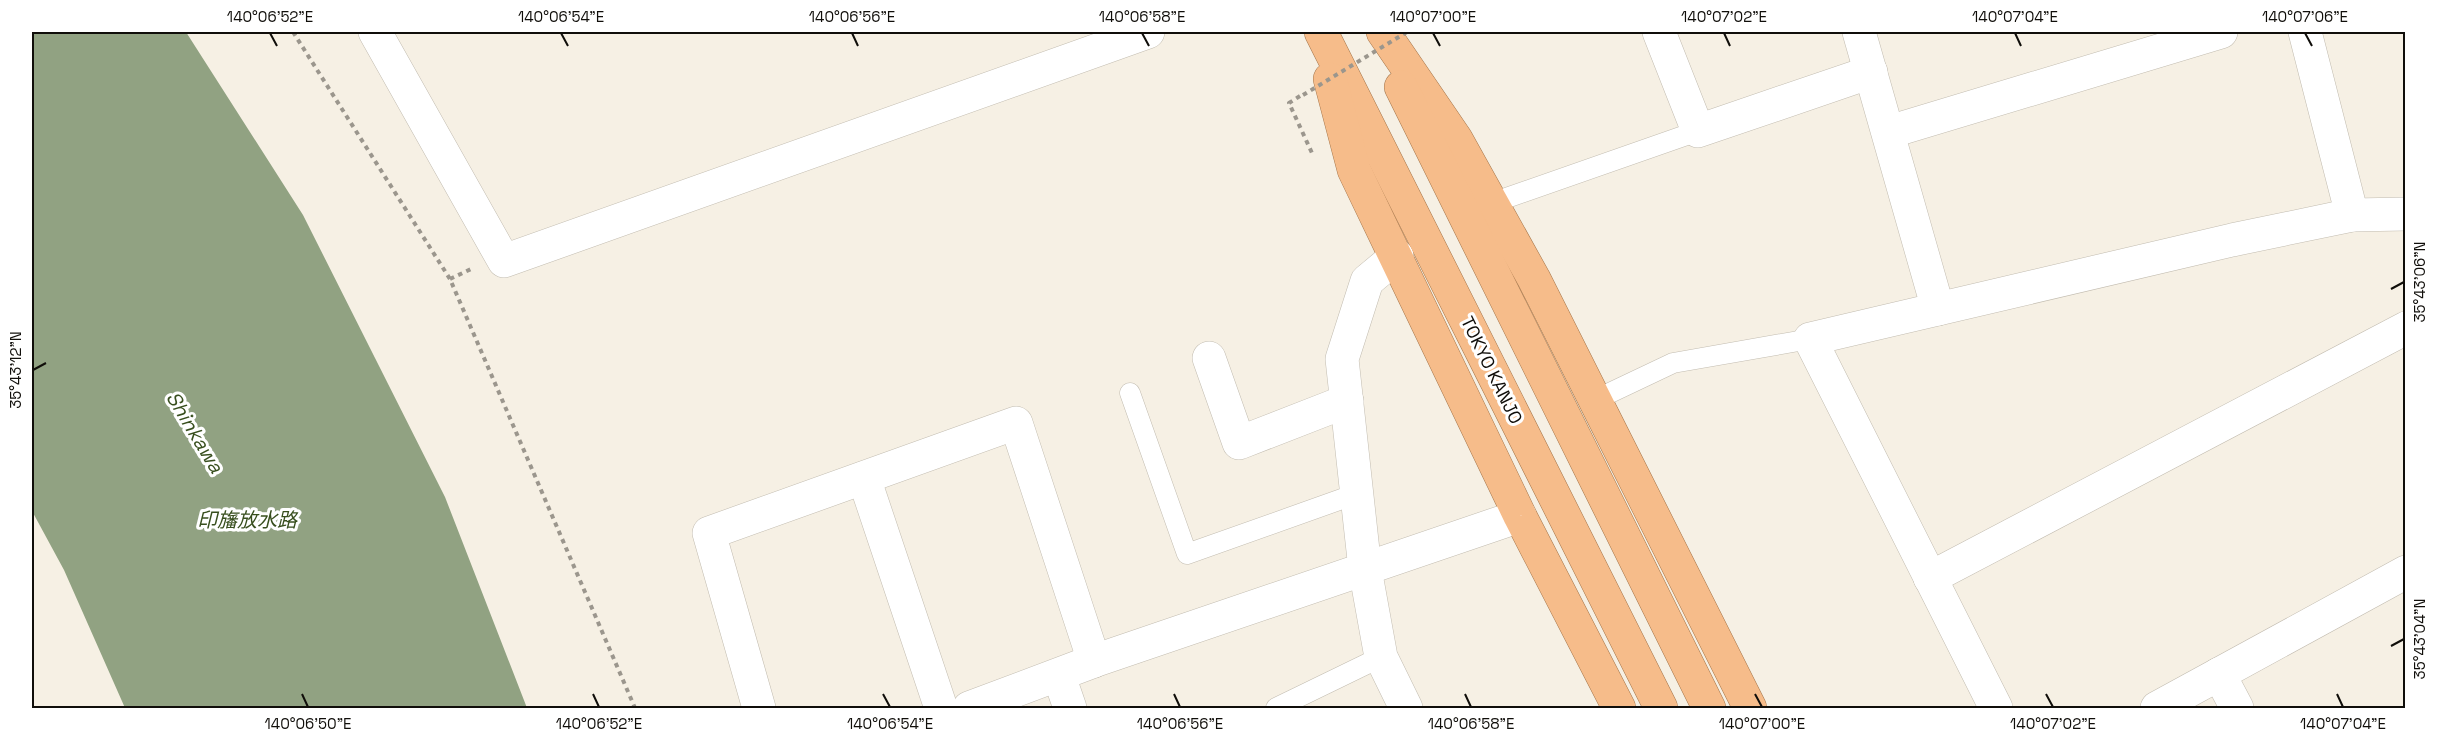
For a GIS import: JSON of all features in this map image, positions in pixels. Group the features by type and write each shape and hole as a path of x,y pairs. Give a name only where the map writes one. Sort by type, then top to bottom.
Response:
{"highway":[{"path":"1319,32 1354,170 1520,516 1619,708"},
{"name":"TOKYO KANJO","path":"1319,32 1661,708"},
{"path":"1375,32 1709,708"},
{"path":"1383,32 1456,139 1534,279 1750,708"}],"street":[{"path":"375,32 504,261 1148,32"},
{"path":"1659,32 1698,131 1871,72"},
{"path":"1858,32 1889,132 1938,309"},
{"path":"1889,132 2221,32"},
{"path":"2305,32 2352,215"},
{"path":"1996,708 1810,339 2232,240 2352,215 2406,214"},
{"path":"1397,256 1367,281 1342,359 1365,569 1381,657 1406,708"},
{"path":"1930,578 2406,328"},
{"path":"1209,358 1239,444 1347,401"},
{"path":"759,708 709,533 1016,423 1094,661"},
{"path":"864,478 941,708"},
{"path":"969,708 1094,661 1520,516"},
{"path":"2157,708 2404,578"},
{"path":"2218,674 2237,708"},
{"path":"1059,676 1071,708"}],"lane":[{"path":"1492,203 1698,131"},
{"path":"1595,400 1673,363 1810,339"},
{"path":"1130,393 1186,554 1356,494"},
{"path":"1276,708 1381,657"}],"path":[{"path":"294,32 450,279 635,708"},
{"path":"1314,159 1289,103 1407,32"}],"water":[{"name":"印旛放水路","path":"32,32 186,32 303,215 445,497 527,708 125,708 64,570 32,511"}],"water label":[{"name":"Shinkawa","path":"195,432"}]}
